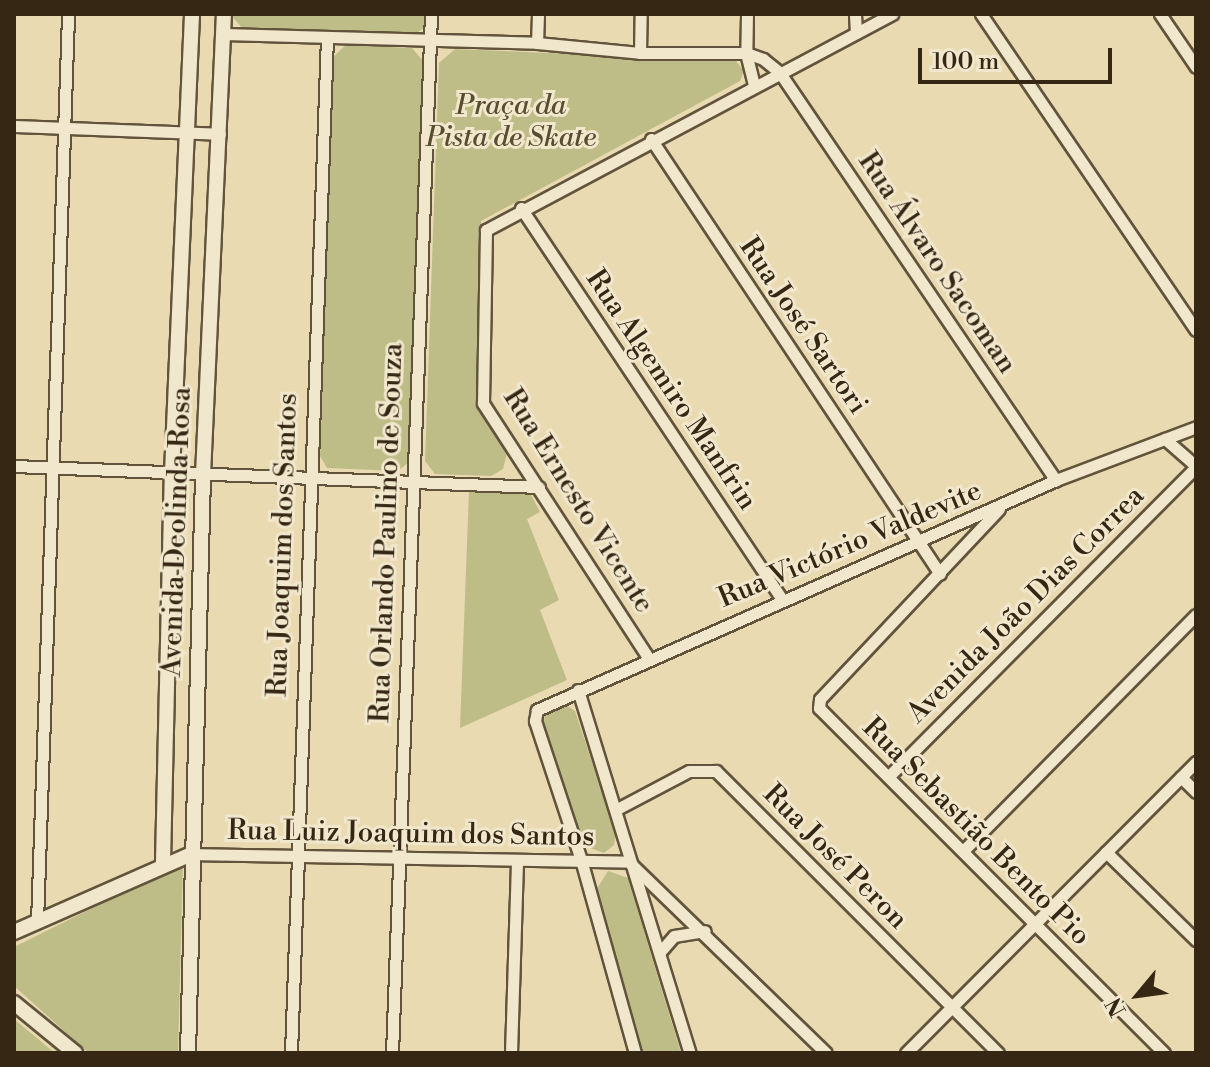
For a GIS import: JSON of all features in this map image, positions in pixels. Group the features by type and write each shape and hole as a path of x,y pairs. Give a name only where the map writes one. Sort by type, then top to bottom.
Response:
{"street":[{"path":"37,922 68,14"},
{"name":"Avenida Deolinda Rosa","path":"163,862 172,473 192,14"},
{"name":"Avenida Deolinda Rosa","path":"188,1053 203,475 224,14"},
{"name":"Rua Orlando Paulino de Souza","path":"392,1053 402,855 411,481 431,14"},
{"path":"537,43 538,14"},
{"path":"640,53 641,14"},
{"path":"747,14 746,53 754,86"},
{"path":"855,14 856,33"},
{"path":"521,208 892,14"},
{"path":"981,14 1196,330"},
{"path":"1160,14 1196,67"},
{"path":"224,34 537,43 640,53 746,53 780,73"},
{"name":"Rua Joaquim dos Santos","path":"291,1053 307,479 327,38"},
{"name":"Rua Álvaro Sacoman","path":"780,73 1056,480"},
{"path":"14,126 220,134"},
{"name":"Rua José Sartori","path":"651,139 940,574"},
{"name":"Rua Ernesto Vicente","path":"521,208 492,223 484,236 482,394 486,409 649,659"},
{"name":"Rua Algemiro Manfrin","path":"521,208 782,599"},
{"name":"Rua Victório Valdevite","path":"582,863 535,721 539,708 1056,480 1196,427"},
{"path":"1165,439 1196,466"},
{"path":"14,466 539,487"},
{"name":"Avenida João Dias Correa","path":"889,776 1196,466"},
{"path":"940,574 1002,505"},
{"name":"Rua Sebastião Bento Pio","path":"940,574 820,699 820,713 964,850 1164,1053"},
{"path":"964,850 1196,615"},
{"path":"578,690 690,1053"},
{"path":"906,1053 1196,762"},
{"name":"Rua José Peron","path":"617,809 689,771 716,771 998,1053"},
{"path":"1181,777 1196,792"},
{"path":"1106,852 1196,940"},
{"name":"Rua Luiz Joaquim dos Santos","path":"192,854 298,853 517,862 629,862"},
{"path":"14,932 163,862 192,854"},
{"path":"511,1053 517,862"},
{"path":"629,862 705,931 826,1053"},
{"path":"582,863 635,1053"},
{"path":"660,952 674,936 705,931"},
{"path":"14,1003 75,1053"}],"green space":[{"path":"230,14 425,14 424,28 415,34 243,29"},
{"path":"346,45 412,48 423,61 409,462 398,471 327,468 320,456 333,57"},
{"name":"Praça da Pista de Skate","path":"455,49 736,61 744,71 740,81 481,221 478,405 507,453 503,469 491,476 435,474 425,461 439,63"},
{"path":"469,491 530,493 540,512 527,519 559,600 540,610 567,680 460,728"},
{"path":"563,703 575,711 616,833 614,845 604,853 582,845 543,725 547,708"},
{"path":"183,863 178,1053 89,1053 14,986 14,947"},
{"path":"608,871 628,878 681,1053 642,1053 596,890"},
{"path":"14,1019 55,1053 14,1053"}]}
